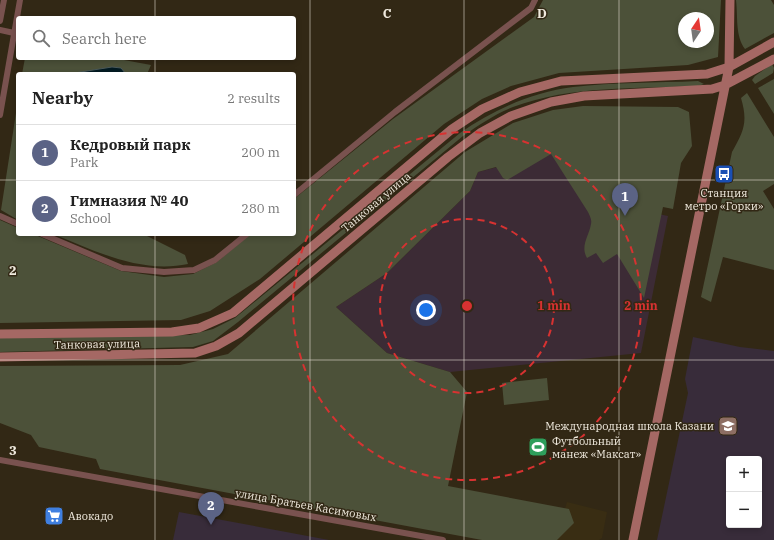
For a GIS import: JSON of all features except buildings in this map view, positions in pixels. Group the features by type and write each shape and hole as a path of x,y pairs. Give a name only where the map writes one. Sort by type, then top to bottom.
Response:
{"main road":[{"path":"633,540 726,85 729,67 730,0"},
{"name":"Танковая улица","path":"0,334 172,332 199,328 233,313 452,129 482,109 520,92 561,81 696,75 719,71 774,42"},
{"name":"Танковая улица","path":"0,357 174,355 206,351 239,333 448,156 480,133 511,116 551,102 584,96 696,91 726,85 774,59"}],"street":[{"path":"0,21 4,0"},
{"path":"17,16 20,0"},
{"path":"296,193 395,112 531,8 535,0"},
{"path":"0,115 16,22"},
{"path":"0,30 14,33"},
{"path":"0,216 16,223"},
{"path":"47,236 122,268 164,272 194,270 216,260 245,236"},
{"name":"улица Братьев Касимовых","path":"0,460 443,540"}],"shaded area":[{"path":"551,153 583,198 668,216 641,353 450,372 387,353 336,307 387,273 470,191 478,172"},
{"name":"Международная школа Казани","path":"693,337 740,347 774,351 774,540 657,540 688,393 685,379"},
{"path":"567,502 607,512 602,538 599,540 556,540"},
{"path":"179,512 313,537 329,540 173,540"}],"green space":[{"path":"543,0 721,0 718,57 688,65 559,73 511,86 482,99 444,124 260,279 210,311 181,320 0,323 0,220 16,227 16,236 38,236 121,271 164,277 193,274 217,262 249,236 296,236 296,197 393,119 534,17"},
{"path":"736,0 771,0 774,5 774,33 745,49 738,32"},
{"path":"25,60 124,60 151,65 148,72 22,72"},
{"path":"772,64 774,68 773,73 755,84 752,80 755,76"},
{"path":"774,79 774,114 758,88"},
{"path":"698,81 704,84 698,86 581,91 535,100 500,113 463,136 213,341 193,347 0,352 0,338 190,335 213,329 235,318 460,133 499,110 528,98 558,89 619,83"},
{"path":"747,93 774,137 774,184 763,191 774,209 774,270 723,257 711,302 701,297 732,152 744,126 744,114 741,98"},
{"path":"583,106 678,107 689,112 692,146 681,163 673,209 663,207 644,298 617,254 603,263 596,253 587,258 584,249 591,224 591,218 551,154 507,180 503,178 496,167 478,172 470,191 387,273 336,307 387,353 450,372 467,392 448,486 569,509 574,523 557,540 482,540 100,469 96,459 39,447 31,435 0,423 0,366 180,365 228,354 465,152 513,123 553,110"},
{"path":"16,113 16,219 1,210"},
{"path":"58,236 147,236 185,255 188,264 153,266 119,259"},
{"path":"547,378 549,400 504,405 502,383"}],"water":[{"path":"112,67 121,68 124,72 81,72"}],"place":[{"name":"Станция метро «Горки»","path":"724,174"},
{"name":"Кедровый парк","path":"625,216"},
{"name":"Международная школа Казани","path":"728,426"},
{"name":"Футбольный манеж «Максат»","path":"538,447"},
{"name":"Авокадо","path":"54,516"},
{"name":"Гимназия № 40","path":"211,525"}]}
